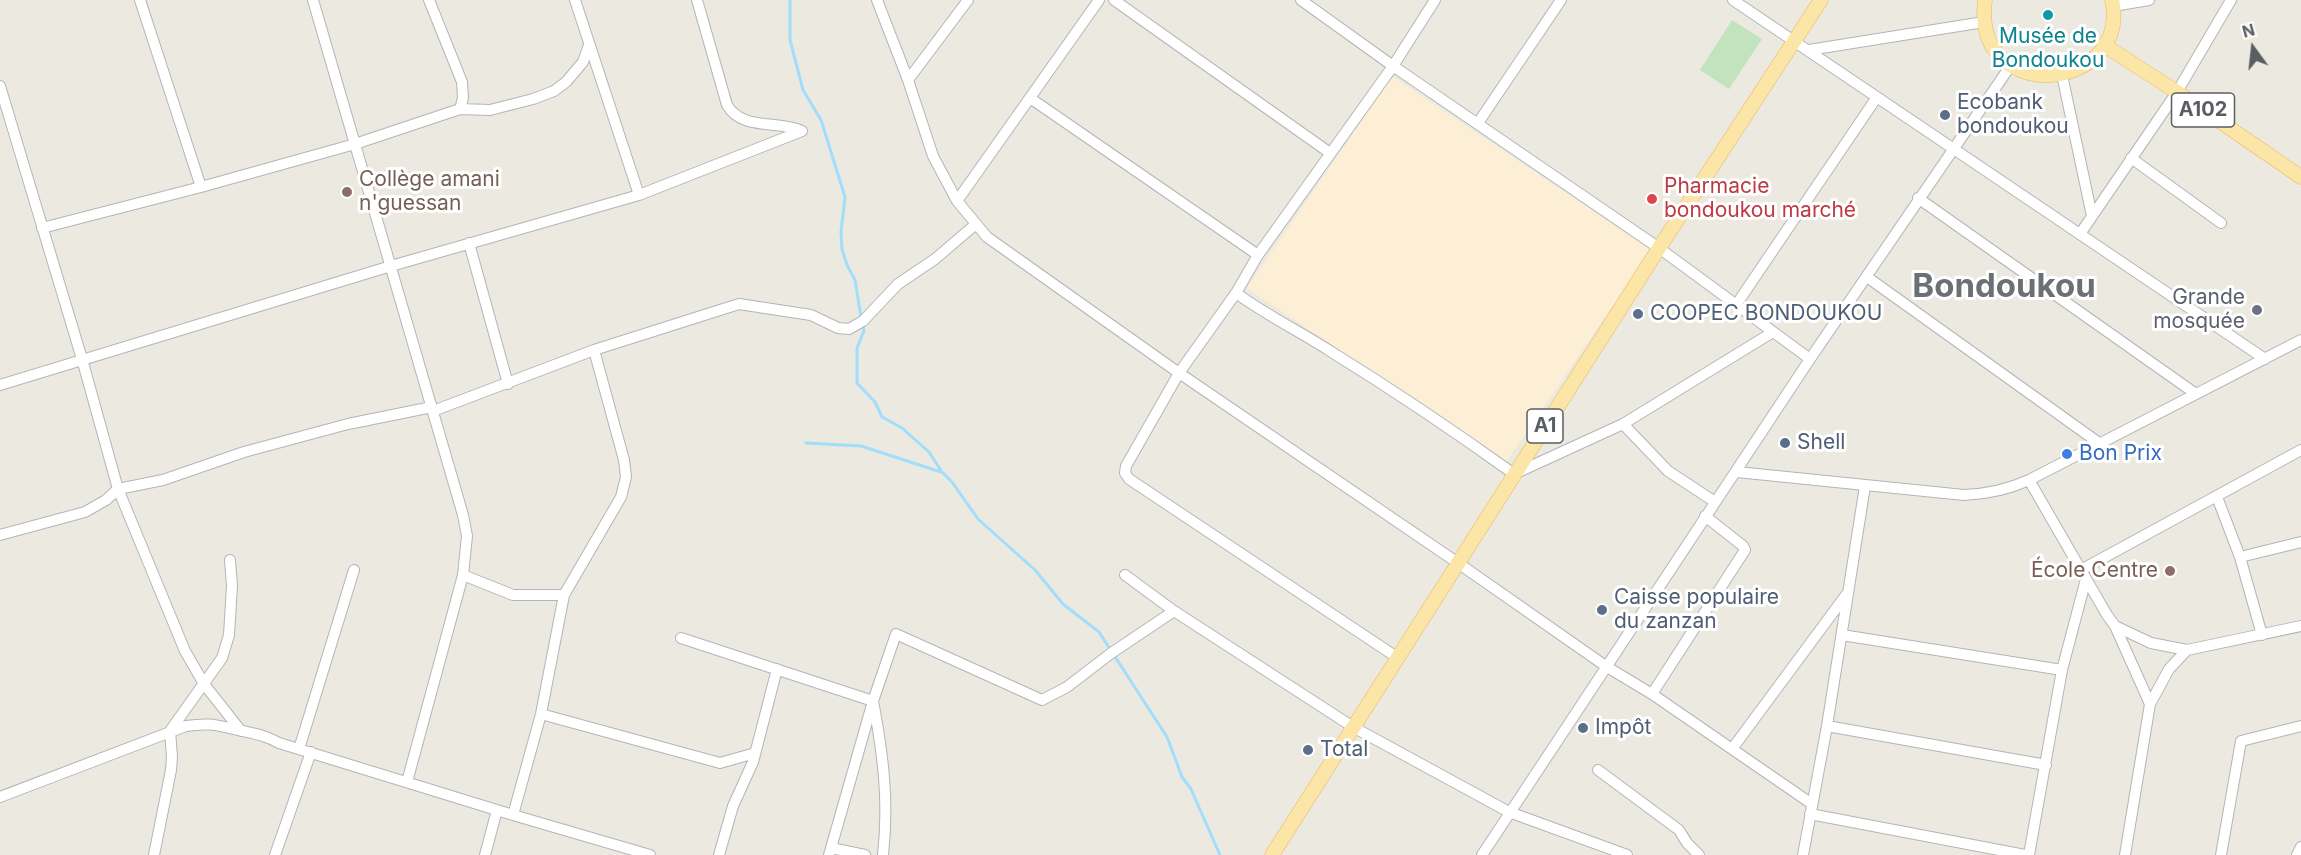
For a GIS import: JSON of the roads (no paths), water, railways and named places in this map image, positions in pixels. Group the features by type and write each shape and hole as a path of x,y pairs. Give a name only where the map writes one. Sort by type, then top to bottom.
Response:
{"main road":[{"name":"A1","path":"1272,855 1659,248 1821,0"},
{"path":"1984,0 1984,22 1993,46 2011,65 2035,75 2062,75 2086,64 2104,45 2111,26 2112,3"},
{"name":"A102","path":"2104,45 2301,177"}],"street":[{"path":"140,0 201,187"},
{"path":"313,0 463,515 467,536 463,575 407,782"},
{"path":"429,0 462,82 463,98 460,109"},
{"path":"575,0 639,195"},
{"path":"0,385 391,266 639,195 802,132 801,129 741,119 732,113 727,105 697,0"},
{"path":"877,0 908,80 933,156 957,201 987,237 1179,373 1458,562 1607,667 1652,694 1732,749 1811,809 2027,855 2046,765 2062,670 2083,574 2301,450"},
{"path":"908,80 968,0"},
{"path":"957,201 1099,0"},
{"path":"1114,0 1330,153"},
{"path":"1301,0 1393,66 1659,248 1810,359"},
{"path":"1398,658 1129,479 1125,473 1126,465 1179,373 1236,293 1258,255 1393,66 1435,0"},
{"path":"1478,123 1561,0"},
{"path":"1733,0 2265,359"},
{"path":"2112,3 2149,0"},
{"path":"2080,234 2177,92 2231,0"},
{"path":"1809,50 1984,22"},
{"path":"42,228 355,144 460,109 490,110 533,99 554,91 566,82 579,67 589,45"},
{"path":"1482,855 1810,359 2011,65"},
{"path":"2062,75 2092,216"},
{"path":"1,92 82,359 118,489 185,651 204,684 241,731"},
{"path":"1736,305 1877,97"},
{"path":"1030,98 1258,255"},
{"path":"2131,158 2221,223"},
{"path":"1918,198 2196,394"},
{"path":"0,535 85,512 106,500 118,489 163,480 244,452 348,424 432,409 508,384 594,350 744,304 811,315 838,328 849,329 863,321 898,284 935,259 976,224"},
{"path":"469,243 508,384"},
{"path":"1867,277 2099,443"},
{"path":"1236,293 1260,311 1322,345 1419,407 1514,474 1623,424 1773,332"},
{"path":"1737,472 1964,495 1987,494 2009,489 2300,342"},
{"path":"513,815 542,714 564,595 621,497 626,477 624,460 594,350"},
{"path":"1623,424 1668,471 1715,502"},
{"path":"2029,480 2115,626 2150,704"},
{"path":"1803,855 1827,726 1865,486"},
{"path":"2217,497 2240,557 2262,635"},
{"path":"1652,694 1745,550 1705,516"},
{"path":"2240,557 2301,542"},
{"path":"154,855 171,764 170,732 222,658 229,635 232,586 230,560"},
{"path":"299,749 354,570"},
{"path":"463,575 513,595 564,595"},
{"path":"1125,576 1174,611 1353,727 1509,812 1627,855"},
{"path":"1732,749 1849,592"},
{"path":"865,855 830,851 873,701 896,634 1041,700 1067,687 1110,654 1174,611"},
{"path":"2115,626 2151,643 2187,650 2301,626"},
{"path":"1842,635 2062,670"},
{"path":"681,638 873,701"},
{"path":"2125,855 2150,704 2169,669 2187,650"},
{"path":"719,855 733,806 755,753 777,669"},
{"path":"873,701 886,793 883,855"},
{"path":"542,714 720,764 755,753"},
{"path":"0,797 170,732 202,723 217,724 241,731 264,734 279,743 650,855"},
{"path":"1827,726 2046,765"},
{"path":"2221,855 2241,741 2301,726"},
{"path":"275,855 311,752"},
{"path":"1598,770 1679,830 1687,843 1699,855"},
{"path":"484,855 497,810"},
{"path":"2297,855 2301,847"}],"waterway":[{"path":"790,0 790,40 803,90 821,120 845,197 841,232 842,249 855,280 861,317"},
{"path":"862,324 864,331 857,348 857,383 875,402 882,417 902,428 929,452 978,519 1035,570 1063,604 1099,632 1167,737 1182,777 1191,789 1220,855"},
{"path":"806,443 861,446 941,472"}],"place":[{"name":"Musée de Bondoukou","path":"2048,15"},
{"name":"Ecobank bondoukou","path":"1945,115"},
{"name":"Collège amani n'guessan","path":"347,192"},
{"name":"Pharmacie bondoukou marché","path":"1652,199"},
{"name":"Grande mosquée","path":"2257,310"},
{"name":"COOPEC BONDOUKOU","path":"1638,314"},
{"name":"Shell","path":"1785,443"},
{"name":"Bon Prix","path":"2067,454"},
{"name":"École Centre","path":"2170,571"},
{"name":"Caisse populaire du zanzan","path":"1602,610"},
{"name":"Impôt","path":"1583,728"},
{"name":"Total","path":"1308,750"}],"district":[{"name":"Bondoukou","path":"2004,287"}]}
